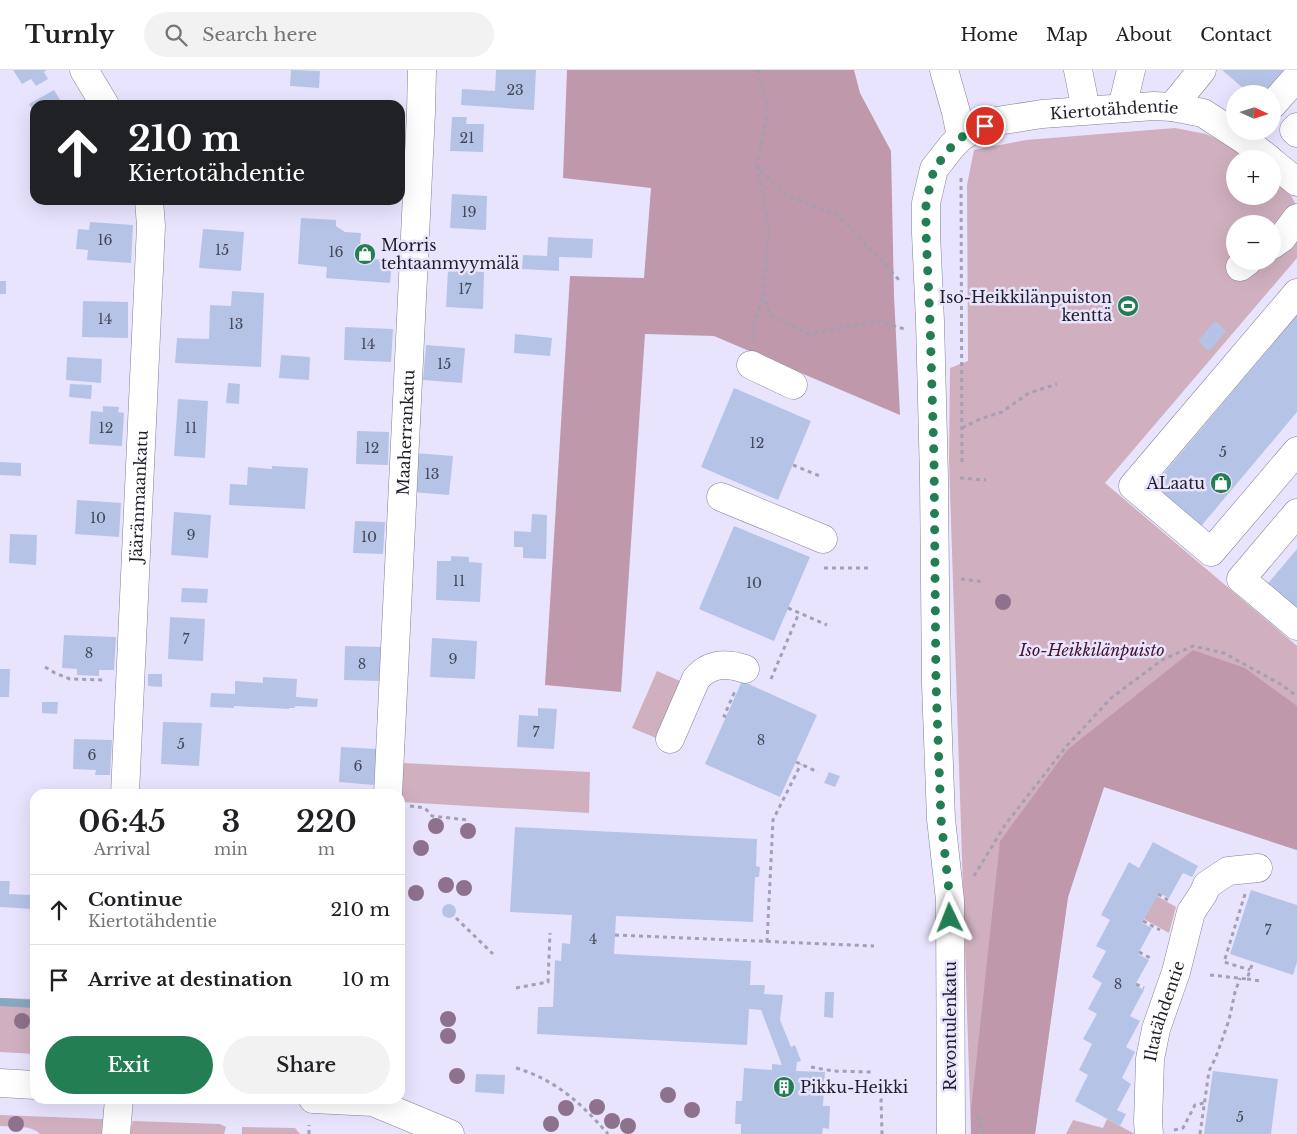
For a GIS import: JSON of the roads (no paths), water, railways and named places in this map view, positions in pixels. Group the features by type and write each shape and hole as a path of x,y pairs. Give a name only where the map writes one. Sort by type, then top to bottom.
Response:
{"street":[{"path":"84,70 102,100"},
{"name":"Maaherrankatu","path":"398,789 422,70"},
{"path":"944,70 956,112 957,142"},
{"path":"1078,70 1086,110"},
{"path":"1122,108 1131,70"},
{"path":"1172,107 1202,70"},
{"path":"1281,95 1297,77"},
{"name":"Kiertotähdentie","path":"957,142 973,130 997,121 1086,110 1172,107 1203,113 1226,125"},
{"path":"1297,128 1294,130 1297,133"},
{"name":"Kiertotähdentie","path":"1251,140 1260,150"},
{"name":"Revontulenkatu","path":"950,1134 950,900 940,809 936,684 934,468 926,203 934,169 957,142"},
{"path":"1281,169 1297,182"},
{"name":"Jääränmaankatu","path":"124,789 151,226 149,205"},
{"path":"1281,239 1297,218"},
{"path":"1297,293 1133,486 1211,552 1297,451"},
{"path":"752,365 793,385"},
{"path":"721,497 823,539"},
{"path":"1297,513 1241,579 1297,626"},
{"path":"670,739 696,679 703,671 719,665 745,669"},
{"name":"Iltatähdentie","path":"1160,1133 1148,1122 1150,1058 1156,1028 1176,972 1191,912 1204,894 1207,885 1228,872 1246,869"},
{"path":"0,1083 30,1085"},
{"path":"116,1134 119,1104"},
{"path":"311,1111 350,1104"},
{"path":"382,1104 450,1134"}],"waterway":[{"path":"0,1002 30,1004"}],"place":[{"name":"Morris tehtaanmyymälä","path":"365,254"},
{"name":"Iso-Heikkilänpuiston kenttä","path":"1128,306"},
{"name":"ALaatu","path":"1221,483"},
{"name":"Pikku-Heikki","path":"784,1087"}],"park label":[{"name":"Iso-Heikkilänpuisto","path":"1092,650"}]}
